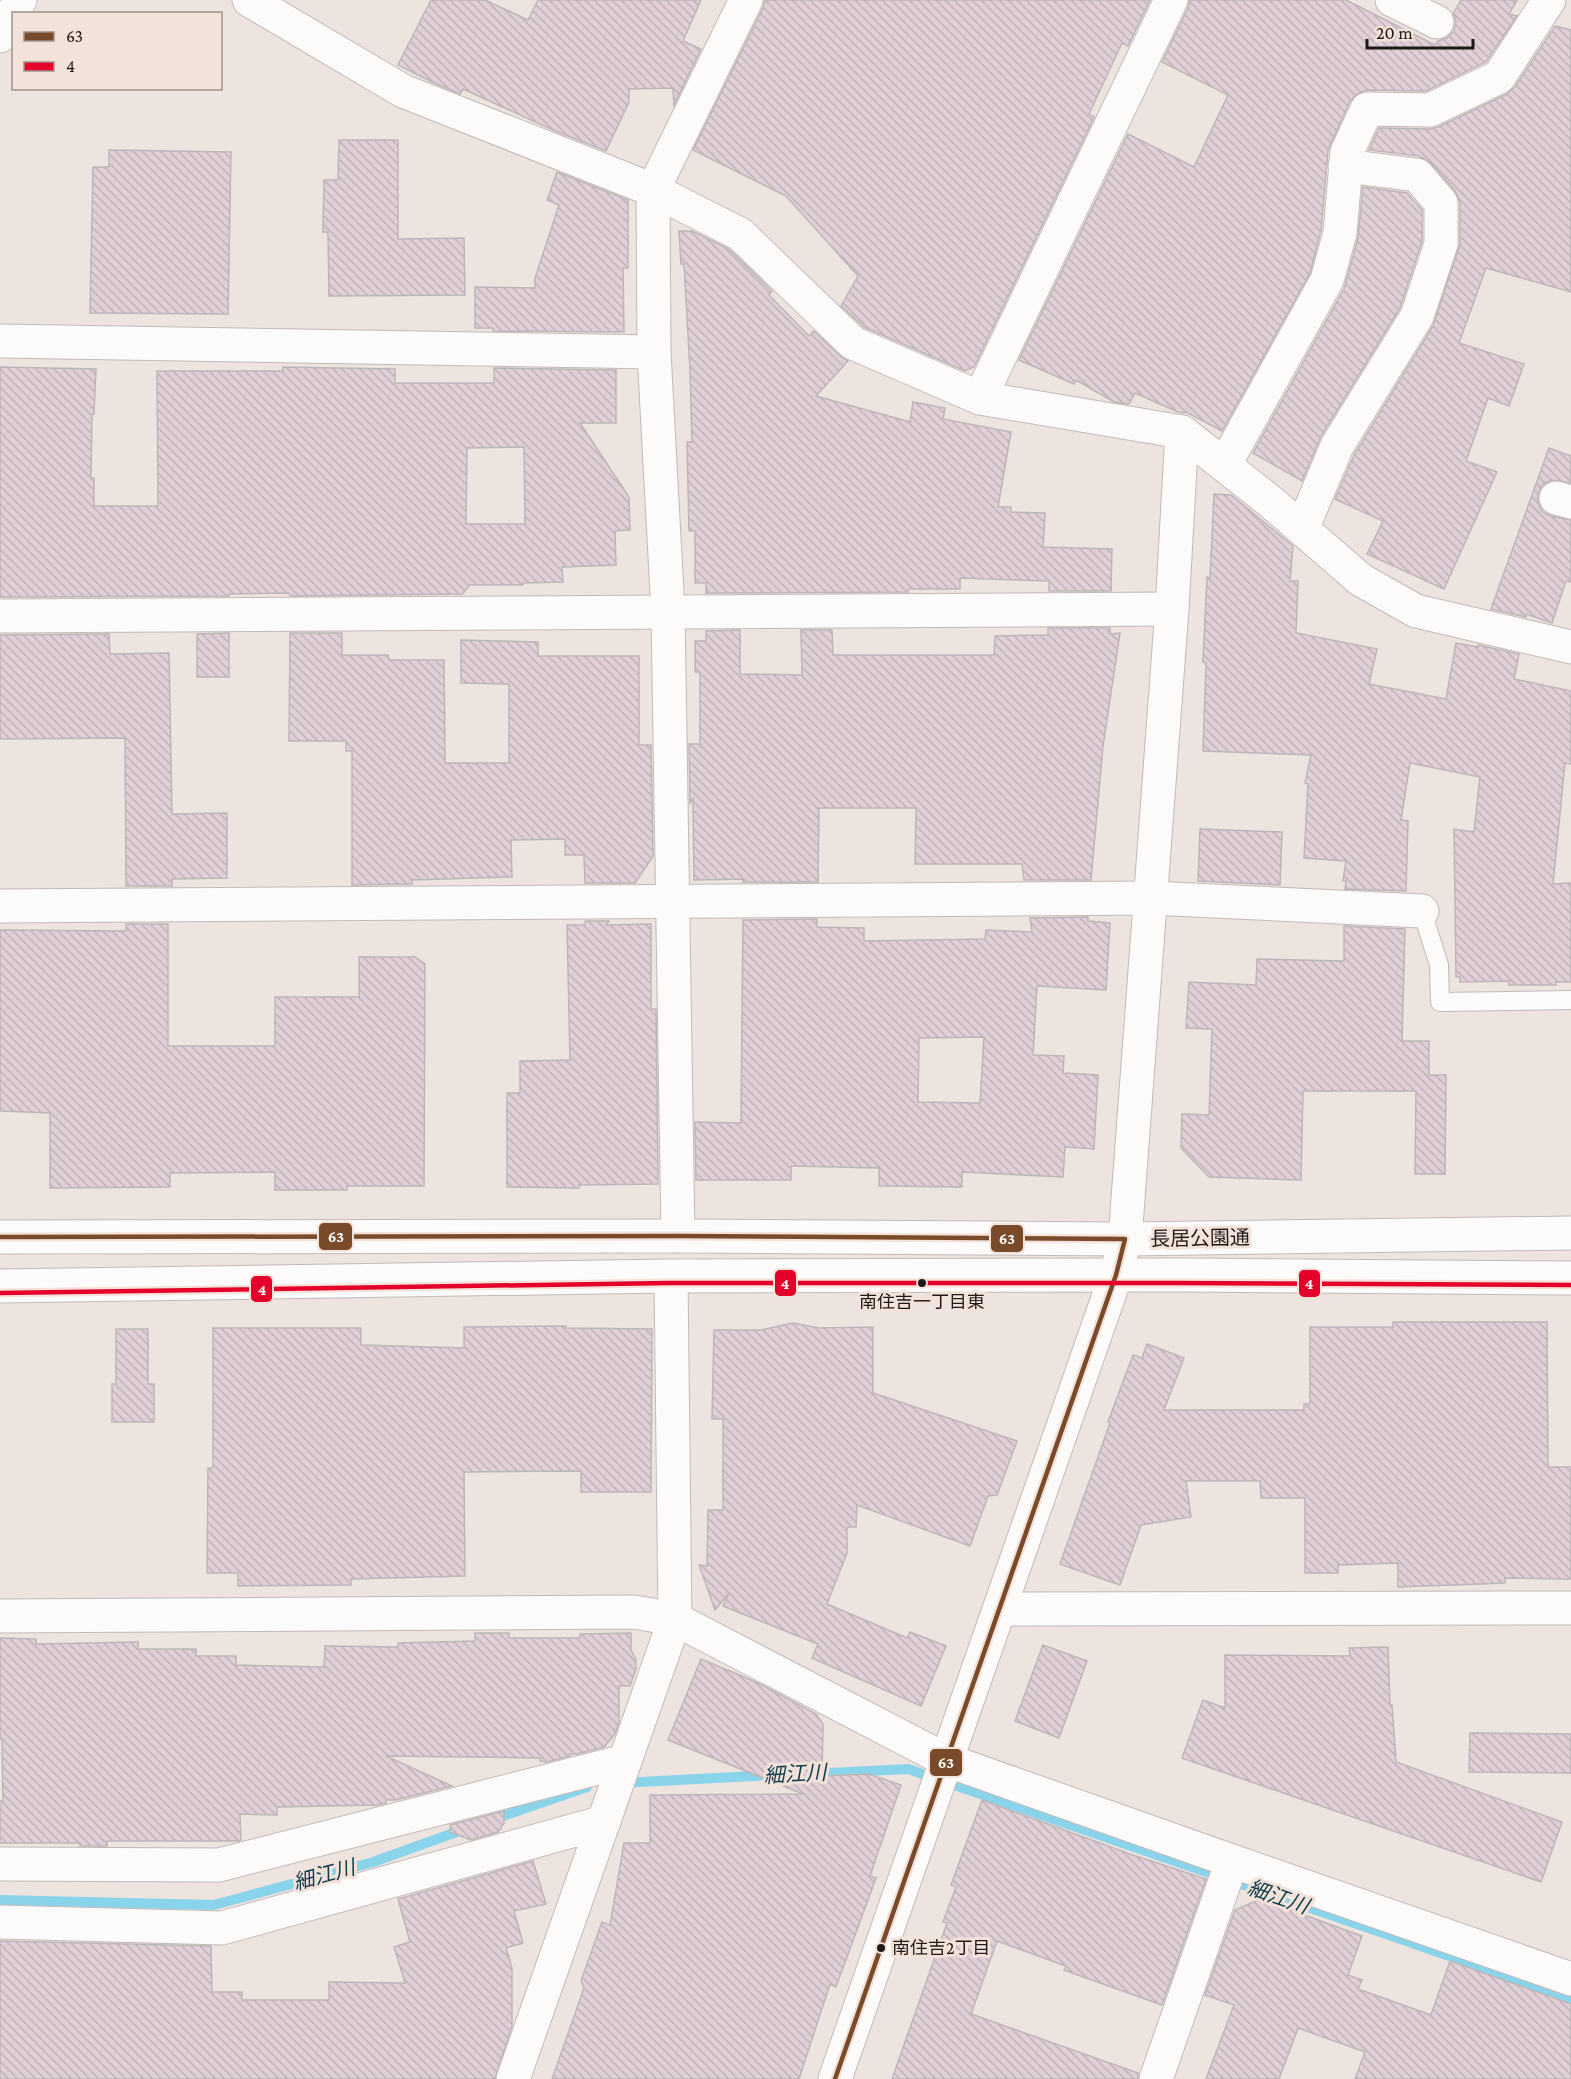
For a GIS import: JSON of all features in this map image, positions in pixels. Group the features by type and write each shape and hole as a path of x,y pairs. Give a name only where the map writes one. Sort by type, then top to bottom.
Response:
{"main road":[{"path":"249,0 403,91 653,190 740,234 853,343 980,398 1182,432 1225,464 1361,580 1416,611 1571,647"},
{"path":"678,1236 668,612 654,352 653,190 747,0"},
{"path":"980,398 1171,0"},
{"path":"1392,0 1437,22"},
{"path":"1225,464 1327,280 1340,233 1347,152 1367,109 1430,110 1499,77 1549,0"},
{"path":"0,36 12,14"},
{"path":"1302,529 1337,446 1417,315 1441,244 1441,203 1417,175 1346,166"},
{"path":"0,341 654,352"},
{"path":"835,2079 1116,1275 1125,1239 1172,609 1182,432"},
{"path":"0,616 1172,609"},
{"path":"0,906 1151,898 1422,911"},
{"name":"長居公園通","path":"0,1237 678,1236 1125,1239 1571,1233"},
{"name":"長居公園通","path":"0,1286 671,1276 1116,1275 1571,1278"},
{"path":"513,2079 675,1619 671,1276"},
{"path":"1000,1609 1571,1608"},
{"path":"0,1616 634,1612 675,1619 946,1760 1571,1979"},
{"path":"0,1864 219,1865 625,1761"},
{"path":"0,1922 222,1928 604,1822"},
{"path":"1156,2079 1232,1861"}],"lane":[{"path":"1422,911 1439,965 1440,1002 1571,1000"}],"building":[{"path":"431,0 485,0 528,20 538,0 701,0 683,41 701,49 674,105 673,88 629,89 629,102 606,151 553,130 463,89 460,94 398,65"},
{"path":"765,0 1150,0 1128,46 1122,43 1089,114 1094,117 974,367 965,371 864,327 841,306 858,276 786,196 693,150"},
{"path":"1190,0 1346,0 1435,45 1454,31 1456,21 1453,14 1461,0 1517,0 1509,14 1517,16 1486,62 1426,91 1367,90 1357,94 1350,101 1328,150 1321,230 1310,273 1222,431 1186,412 1178,412 1135,393 1129,404 1114,402 1076,380 1074,384 1019,360 1128,134 1194,167 1228,95 1162,62"},
{"path":"1555,26 1571,30 1571,292 1486,268 1459,343 1524,364 1509,406 1488,398 1466,461 1497,472 1444,589 1367,554 1383,521 1335,499 1354,455 1433,326 1460,244 1460,202 1455,191 1431,163 1419,156 1369,150 1379,128 1430,129 1438,127 1507,94 1515,87"},
{"path":"339,140 398,140 398,239 464,238 465,295 329,296 328,232 323,232 324,180 338,180"},
{"path":"109,150 231,152 228,314 90,313 93,167 109,167"},
{"path":"557,172 628,200 628,268 623,268 624,332 493,331 493,328 475,328 475,287 535,288 535,278 559,205 547,200"},
{"path":"1363,187 1407,193 1422,210 1422,241 1400,308 1321,436 1302,481 1253,453 1344,289 1358,238"},
{"path":"679,231 692,231 729,249 772,291 769,295 809,336 814,331 848,361 816,396 910,422 913,402 945,408 943,419 1011,432 998,507 1011,507 1011,512 1045,513 1043,547 1112,549 1111,591 1049,591 1049,581 960,578 960,589 908,589 908,592 706,593 706,583 695,583 695,531 689,531 687,442 692,442 690,370 684,264 681,264"},
{"path":"0,367 96,369 94,414 92,414 91,478 94,478 94,506 158,506 157,371 283,371 283,367 395,369 395,383 494,383 494,368 616,370 616,423 580,423 629,497 630,530 615,531 616,565 562,567 563,582 470,585 462,594 291,596 288,593 229,594 229,596 0,597","holes":["524,447 525,524 466,524 467,448"]},
{"path":"1549,448 1571,456 1571,483 1551,480 1542,485 1538,494 1538,503 1543,512 1571,520 1571,582 1566,581 1552,623 1526,614 1526,617 1491,609"},
{"path":"1214,494 1231,495 1293,546 1290,581 1298,581 1296,633 1377,649 1369,684 1446,699 1456,643 1478,647 1478,645 1519,654 1514,679 1571,691 1571,764 1565,763 1553,884 1571,883 1571,982 1556,982 1556,985 1509,985 1509,981 1460,982 1460,977 1456,977 1454,829 1474,832 1480,777 1410,763 1401,820 1408,821 1406,891 1345,889 1346,881 1343,881 1346,861 1304,858 1308,784 1305,783 1311,755 1203,751 1206,663 1203,662"},
{"path":"1048,628 1110,628 1110,634 1120,633 1103,746 1091,880 1024,880 1022,864 915,864 916,808 819,808 818,882 694,880 693,799 690,803 689,744 700,744 700,672 695,672 695,641 706,641 706,631 740,630 740,674 802,675 801,630 832,630 833,655 994,655 995,636 1048,635"},
{"path":"229,633 229,677 197,677 197,634"},
{"path":"290,633 342,633 342,655 388,655 389,660 444,660 445,763 509,763 509,684 461,683 461,640 538,642 538,656 639,656 639,745 651,745 653,856 635,883 585,883 584,855 565,855 565,839 511,840 512,877 412,880 412,884 352,885 352,751 346,751 346,741 289,741"},
{"path":"109,634 110,654 169,653 172,814 227,813 227,878 172,879 172,886 126,886 125,738 0,739 0,635"},
{"path":"1200,829 1282,832 1280,885 1198,881"},
{"path":"1088,917 1088,921 1110,923 1106,990 1037,986 1033,1055 1064,1056 1063,1073 1098,1075 1094,1149 1065,1147 1063,1177 962,1172 962,1187 879,1186 879,1168 791,1166 791,1180 696,1180 695,1122 741,1123 743,920 817,919 817,927 864,928 864,941 985,939 986,930 1032,932 1030,918","holes":["984,1037 980,1103 918,1102 919,1038"]},
{"path":"585,921 609,921 606,925 651,924 651,1009 656,1009 658,1184 579,1185 579,1188 507,1187 507,1093 520,1093 520,1061 570,1060 567,925 585,925"},
{"path":"126,924 168,924 168,1046 275,1046 275,997 359,997 359,957 415,957 425,964 424,1186 347,1186 347,1190 275,1190 275,1172 170,1173 170,1187 50,1188 50,1113 0,1111 0,930 126,931"},
{"path":"1344,926 1405,929 1402,1041 1429,1041 1429,1075 1446,1075 1445,1174 1415,1174 1416,1091 1303,1091 1301,1180 1209,1177 1181,1148 1182,1114 1209,1115 1212,1029 1186,1028 1189,982 1256,985 1257,959 1344,961"},
{"path":"1393,1322 1547,1322 1548,1467 1571,1467 1571,1579 1505,1578 1505,1583 1398,1587 1398,1563 1338,1565 1338,1573 1305,1573 1305,1498 1261,1498 1260,1481 1186,1481 1191,1517 1141,1525 1120,1585 1060,1564 1133,1355 1142,1358 1147,1344 1184,1358 1164,1410 1304,1410 1304,1404 1310,1404 1310,1327 1393,1327"},
{"path":"793,1323 819,1328 873,1327 873,1393 1017,1441 997,1495 988,1496 970,1546 857,1505 856,1527 847,1527 847,1553 827,1604 907,1638 910,1632 946,1646 921,1706 812,1658 818,1644 723,1606 729,1593 715,1610 699,1565 707,1566 708,1510 723,1510 723,1419 712,1419 714,1330 761,1330"},
{"path":"566,1326 566,1328 652,1329 651,1492 581,1492 581,1471 464,1472 465,1576 351,1579 351,1585 238,1586 238,1573 207,1573 208,1468 213,1468 213,1328 361,1328 361,1345 464,1348 464,1327"},
{"path":"116,1329 148,1329 148,1384 154,1384 154,1422 112,1422 112,1384 116,1384"},
{"path":"475,1633 509,1633 509,1638 580,1638 580,1634 631,1633 631,1650 636,1659 636,1669 630,1686 619,1686 619,1722 615,1734 604,1747 570,1754 570,1756 547,1762 540,1761 540,1758 386,1756 452,1786 396,1800 386,1800 386,1803 377,1805 277,1807 277,1815 240,1814 241,1840 239,1841 107,1841 107,1846 80,1846 80,1843 0,1843 0,1801 3,1801 2,1739 0,1739 0,1638 36,1639 36,1644 138,1642 138,1649 196,1649 196,1656 236,1656 236,1665 324,1667 325,1646 398,1647 398,1643 475,1641"},
{"path":"1043,1645 1087,1661 1059,1738 1015,1721"},
{"path":"1388,1647 1390,1705 1392,1705 1396,1762 1562,1822 1541,1882 1182,1758 1203,1700 1225,1708 1225,1655 1350,1656 1349,1648"},
{"path":"701,1659 756,1682 816,1714 823,1724 822,1776 868,1774 901,1785 870,1876 876,1878 836,1987 830,1984 799,2079 552,2079 584,1988 581,1981 602,1922 610,1925 624,1843 650,1843 650,1795 803,1794 668,1740"},
{"path":"1470,1733 1571,1734 1571,1773 1469,1772"},
{"path":"982,1800 1206,1879 1162,2005 1064,1970 1066,1966 997,1941 971,2014 1138,2073 1138,2079 892,2079 947,1923 943,1922 956,1887 951,1885"},
{"path":"504,1811 504,1823 498,1832 471,1840 450,1832 450,1825"},
{"path":"533,1861 546,1904 514,1911 523,1943 506,1948 512,1968 512,2026 495,2079 0,2079 0,1941 211,1946 212,1992 242,1992 242,2000 329,2000 329,1982 405,1983 394,1947 410,1942 398,1899"},
{"path":"1260,1899 1362,1936 1348,1975 1362,1980 1358,1989 1431,2015 1450,1961 1571,2004 1571,2079 1355,2079 1365,2052 1298,2028 1279,2079 1206,2079 1234,2005 1205,1995 1235,1910"}],"waterway":[{"name":"細江川","path":"809,1774 908,1769 1571,1998"},
{"name":"細江川","path":"620,1783 773,1775"},
{"name":"細江川","path":"491,1820 587,1787"},
{"name":"細江川","path":"0,1900 214,1905 373,1862 465,1829"}],"transit line":[{"name":"63","path":"0,1237 678,1236 1125,1239 1116,1275 835,2079"},
{"name":"4","path":"0,1293 668,1283 1571,1285"}],"place":[{"name":"南住吉一丁目東","path":"922,1283"},
{"name":"南住吉2丁目","path":"881,1948"}]}
